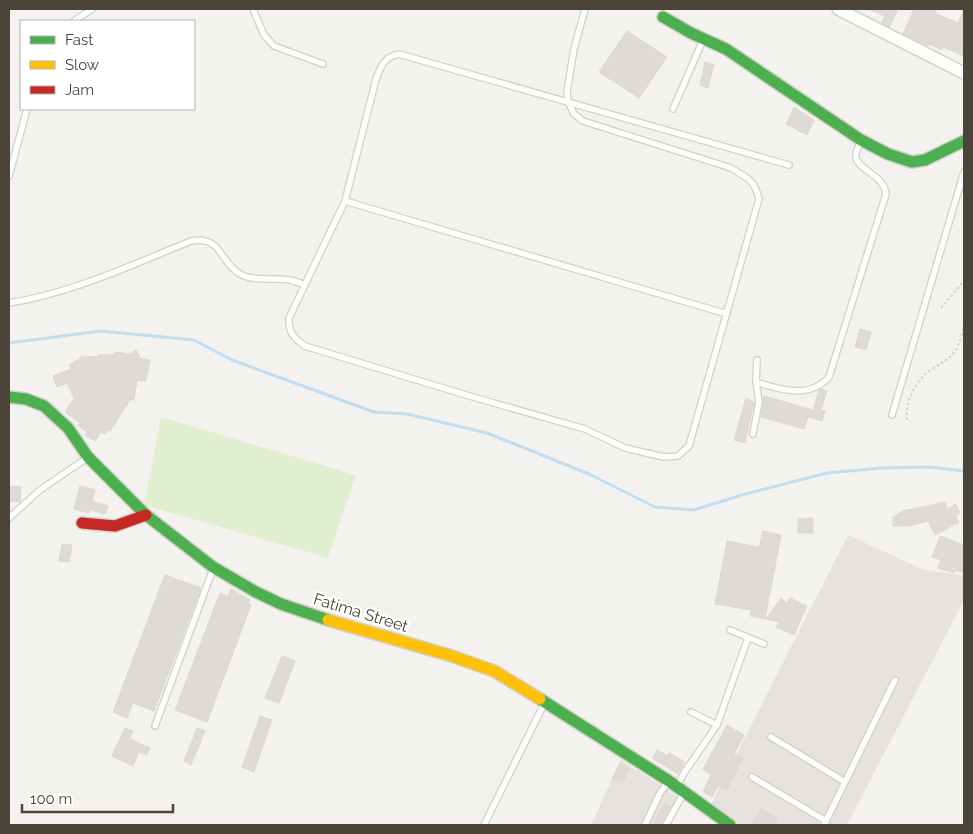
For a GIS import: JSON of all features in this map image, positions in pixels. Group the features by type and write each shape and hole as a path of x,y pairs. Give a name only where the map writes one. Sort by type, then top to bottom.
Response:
{"street":[{"path":"838,9 964,73"},
{"path":"663,17 691,33 726,49 862,140 888,154 912,162 925,160 964,141"},
{"name":"Fatima Street","path":"9,397 26,399 44,406 68,428 88,456 146,515 213,567 280,604 331,621 452,656 494,671 677,787 730,825"},
{"path":"82,523 107,527 118,526 146,515"}],"lane":[{"path":"76,20 92,9"},
{"path":"254,9 264,35 274,46 323,64"},
{"path":"585,9 574,49 568,90 568,101 574,114 583,121 731,168 756,186 759,199 689,446 678,456 664,457 625,448 585,429 305,346 294,338 288,328 289,318 345,201 376,79 381,66 392,55 399,54 568,101 789,165"},
{"path":"673,109 704,38"},
{"path":"9,176 27,110"},
{"path":"756,382 777,389 798,391 817,387 829,377 886,194 882,181 856,160 856,153 862,140"},
{"path":"892,415 964,172"},
{"path":"345,201 727,314"},
{"path":"9,303 48,295 112,273 191,241 201,239 212,242 240,274 249,277 291,280 305,285"},
{"path":"753,434 759,402 756,382 756,360"},
{"path":"9,518 40,490 88,456"},
{"path":"155,726 213,567"},
{"path":"730,630 764,644"},
{"path":"666,825 677,787 684,773 717,725 748,638"},
{"path":"752,777 825,823 895,680"},
{"path":"484,825 545,702"},
{"path":"691,712 717,725"},
{"path":"771,737 845,782"},
{"path":"645,825 660,793 677,787"}],"path":[{"path":"941,308 964,281"},
{"path":"907,420 906,409 917,384 928,372 956,351 964,325"}],"shaded area":[{"path":"848,535 922,569 964,576 964,600 847,825 739,825 711,804"},
{"path":"621,760 683,800 671,825 591,825"}],"green space":[{"path":"161,417 356,475 328,558 144,505"}],"building":[{"path":"869,9 898,9 889,27 882,23 885,16"},
{"path":"914,9 937,9 935,13 958,23 964,9 964,56 943,47 942,50 929,44 928,46 903,34"},
{"path":"627,31 667,57 639,98 599,72"},
{"path":"705,62 714,65 708,88 700,85"},
{"path":"794,107 814,120 807,135 786,124"},
{"path":"860,329 871,332 866,350 855,347"},
{"path":"136,350 141,359 150,360 146,381 137,380 134,400 130,400 110,431 108,430 105,434 101,432 95,441 85,435 87,432 78,425 80,423 65,412 74,398 67,383 57,387 53,376 71,369 69,365 81,358 81,356 98,357 98,355 115,354 115,352 129,354"},
{"path":"819,390 827,391 821,410 825,411 822,421 808,417 804,429 761,417 764,396 813,410"},
{"path":"746,398 754,402 745,443 734,440"},
{"path":"9,486 21,487 20,502 9,501"},
{"path":"80,486 95,490 92,501 108,506 105,514 90,510 89,513 74,509"},
{"path":"945,502 947,509 956,504 960,513 955,516 959,522 935,535 928,521 909,526 893,526 893,517 903,511"},
{"path":"813,518 813,533 798,533 798,519"},
{"path":"763,531 781,535 765,619 750,616 751,610 715,604 727,541 759,547"},
{"path":"940,536 964,545 964,573 955,570 954,573 938,568 941,560 932,557"},
{"path":"62,544 72,545 69,562 59,561"},
{"path":"165,575 201,588 154,711 133,703 127,718 113,712"},
{"path":"231,589 250,600 248,604 251,605 207,722 175,710 220,593 228,596"},
{"path":"781,598 787,603 790,598 807,606 794,635 776,627 779,622 766,619"},
{"path":"282,656 295,661 279,703 265,698"},
{"path":"260,716 272,720 254,772 242,767"},
{"path":"727,725 744,735 734,754 743,758 727,790 718,786 712,797 703,792 711,775 703,769"},
{"path":"125,728 133,731 130,739 150,748 147,755 139,752 133,766 112,756"},
{"path":"197,728 205,731 191,765 184,761"},
{"path":"657,750 668,756 669,753 685,762 678,774 652,758"},
{"path":"620,763 629,768 622,784 612,779"},
{"path":"664,804 670,807 661,825 653,825"},
{"path":"761,809 778,818 774,825 752,825"}],"waterway":[{"path":"9,343 101,331 194,340 232,360 374,412 407,414 487,433 589,474 655,507 694,510 742,495 827,473 881,468 929,467 964,471"}],"traffic: fast":[{"path":"663,17 691,33 726,49 861,140 888,154 912,162 925,160 964,141"},
{"path":"9,397 26,399 44,406 68,428 88,457 146,515 213,567 281,604 328,620"},
{"path":"540,699 669,781 730,825"}],"traffic: slow":[{"path":"328,620 452,656 494,671 540,699"}],"traffic: jam":[{"path":"82,523 115,526 146,515"}]}
